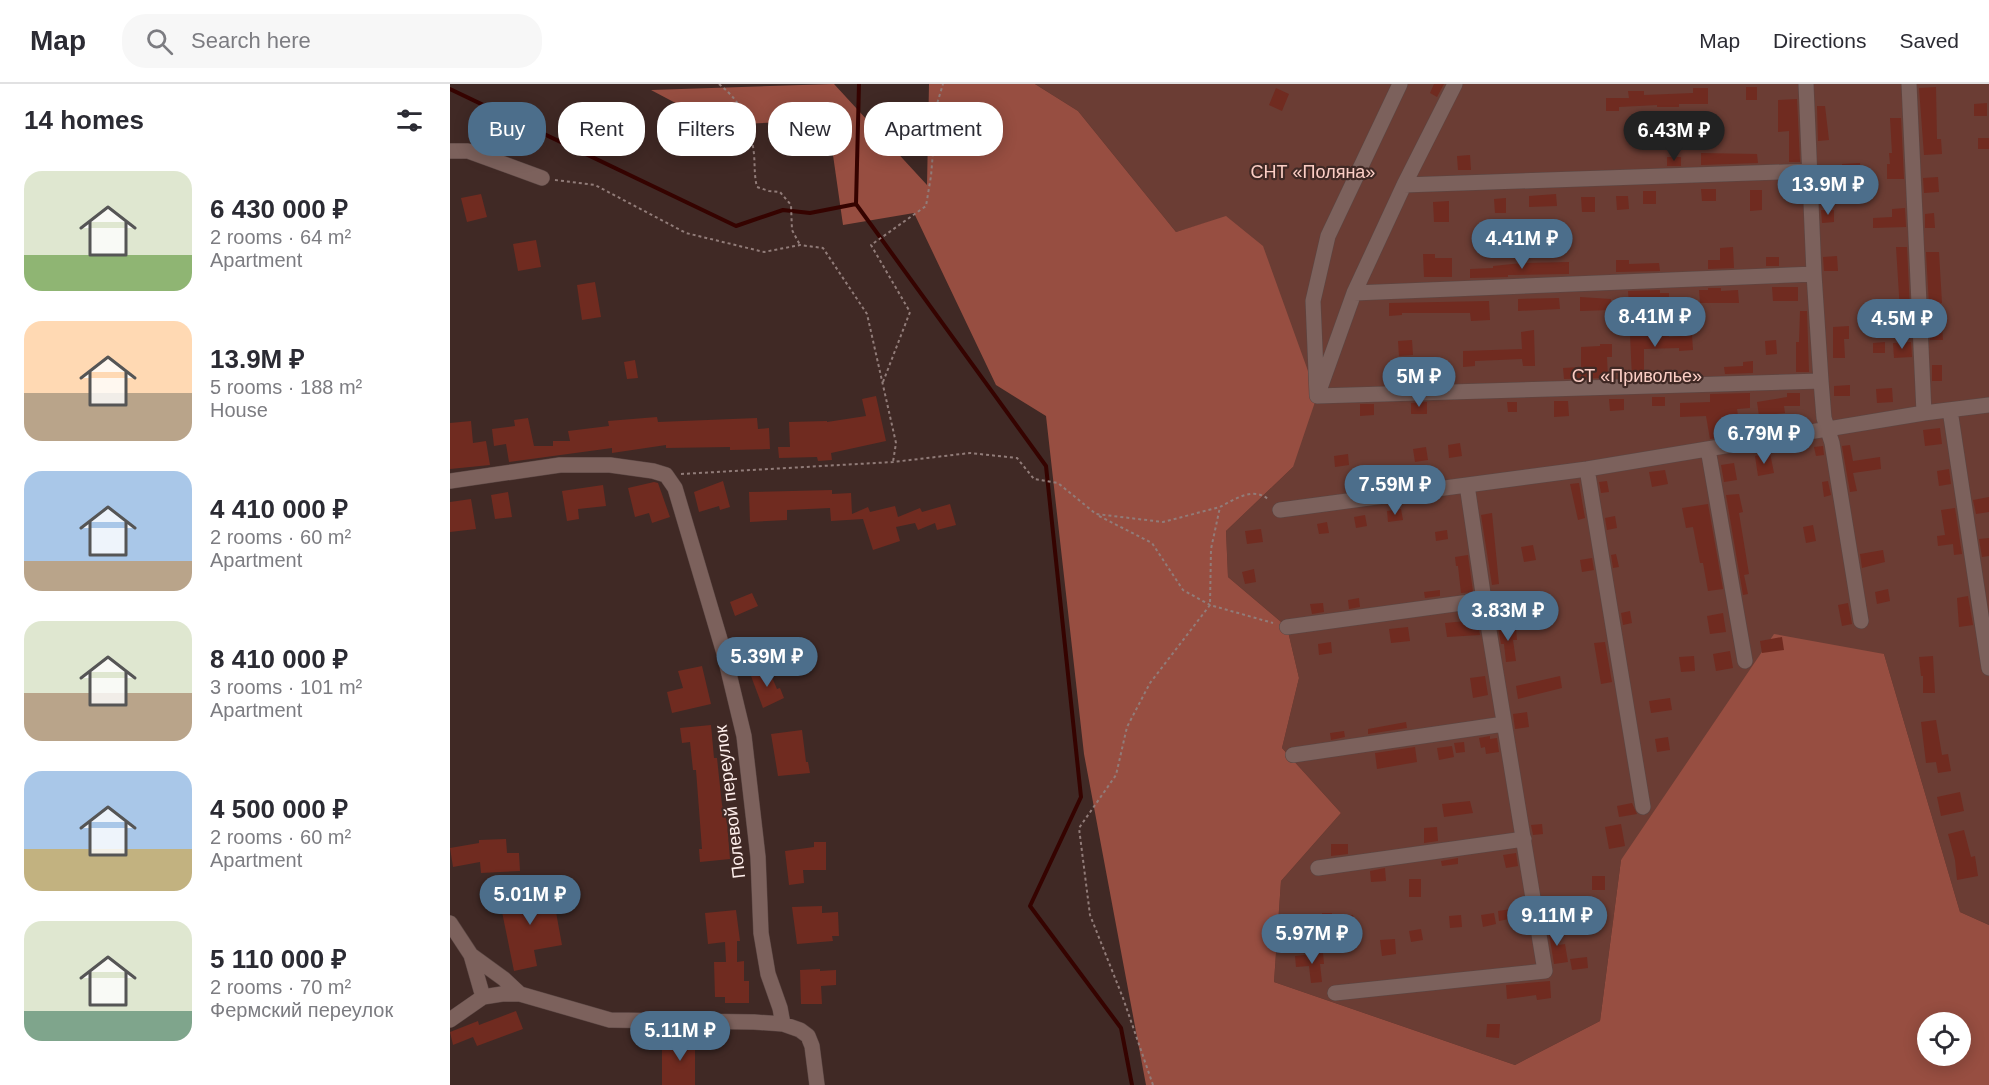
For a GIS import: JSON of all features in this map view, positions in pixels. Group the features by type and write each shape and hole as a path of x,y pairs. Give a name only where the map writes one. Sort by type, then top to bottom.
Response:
{"street":[{"path":"1317,396 1313,301 1328,236 1400,84"},
{"path":"1317,396 1354,293 1404,185 1455,84"},
{"path":"1806,84 1814,274 1824,418 1832,443 1861,621"},
{"path":"1909,84 1924,413"},
{"path":"450,151 468,151 542,178"},
{"path":"1404,185 1811,171"},
{"path":"1354,293 1814,274"},
{"path":"1317,396 1821,381"},
{"path":"1280,510 1587,469 1924,413 1989,405"},
{"path":"1950,410 1989,668"},
{"path":"1708,449 1745,661"},
{"path":"450,481 560,465 610,465 666,475"},
{"path":"1587,469 1643,807"},
{"name":"Полевой переулок","path":"666,475 681,502 724,653 744,736 758,857 761,933 768,974 783,1024"},
{"path":"1335,993 1545,970 1467,485"},
{"path":"1287,627 1484,600"},
{"path":"1293,755 1504,724"},
{"path":"1318,868 1524,839"},
{"path":"450,923 471,955 483,997"},
{"path":"471,955 520,994"},
{"path":"450,1020 483,997 520,994 610,1020 783,1024 801,1030 808,1036 812,1046 817,1085"}],"path":[{"path":"719,84 732,95 744,111 754,155 753,172 757,187 780,192 791,205 792,230 800,245"},
{"path":"883,382 910,312 871,245 926,206 937,104 943,84"},
{"path":"542,178 595,185 686,232 764,252 800,245 822,248 867,314 896,443 893,462"},
{"path":"666,475 893,462 970,453 1017,458 1034,479 1058,483 1096,514 1152,543 1183,591 1210,605 1287,627"},
{"path":"1096,514 1163,522 1220,507 1242,494 1264,495 1280,510"},
{"path":"1153,1085 1124,998 1090,915 1079,828 1116,776 1127,727 1150,683 1210,605 1211,549 1220,507"}],"green space":[{"name":"СТ «Приволье»","path":"1035,84 1989,84 1989,925 1960,912 1884,654 1621,860 1600,1021 1515,1065 1274,982 1281,881 1341,813 1282,748 1299,678 1287,627 1228,577 1226,531 1293,467 1226,217 1176,232 1078,111"}],"shaded area":[{"path":"834,84 851,102 768,102 768,123 756,123 756,102 674,102 651,90"},
{"path":"929,84 1035,84 1078,111 1176,232 1226,216 1263,246 1317,396 1293,467 1226,531 1228,577 1287,627 1299,678 1282,748 1341,813 1281,881 1274,982 1515,1065 1600,1021 1621,860 1774,634 1884,654 1960,912 1989,925 1989,1085 1146,1085 1084,754 1046,416 996,385 914,213 843,225 833,156 852,156 852,104 864,117 864,156 900,156 927,185 928,156 1003,156 1003,102 929,102"}],"building":[{"path":"1434,84 1444,84 1437,97 1430,93"},
{"path":"1746,87 1757,87 1757,100 1746,100"},
{"path":"1936,87 1937,139 1941,139 1942,154 1924,155 1919,88"},
{"path":"1276,88 1289,94 1282,111 1269,105"},
{"path":"1693,88 1708,88 1708,104 1679,104 1679,107 1657,107 1657,105 1619,107 1619,111 1606,111 1606,98 1629,98 1628,91 1644,91 1644,95 1693,93"},
{"path":"1797,99 1800,162 1789,162 1789,131 1778,132 1778,100"},
{"path":"1987,103 1987,116 1974,116 1974,104"},
{"path":"1817,106 1825,106 1829,140 1818,141"},
{"path":"1890,118 1901,118 1904,179 1887,179 1887,164 1890,164 1889,153 1892,153"},
{"path":"1978,138 1989,138 1989,149 1978,149"},
{"path":"1701,153 1757,154 1758,163 1701,165"},
{"path":"1470,155 1471,170 1458,170 1457,156"},
{"path":"1667,157 1681,157 1681,166 1667,166"},
{"path":"1860,163 1861,183 1842,184 1842,164"},
{"path":"1938,177 1939,192 1924,193 1923,178"},
{"path":"1792,187 1801,187 1801,201 1792,201"},
{"path":"1701,189 1716,189 1716,201 1702,201"},
{"path":"1750,190 1762,190 1762,210 1750,211"},
{"path":"1643,191 1656,191 1656,204 1643,204"},
{"path":"481,194 487,217 467,222 461,198"},
{"path":"1556,194 1557,206 1529,207 1529,196"},
{"path":"1616,196 1628,196 1629,209 1617,210"},
{"path":"1581,197 1595,197 1595,212 1582,212"},
{"path":"1506,198 1506,213 1495,213 1494,199"},
{"path":"1449,201 1449,222 1434,222 1433,202"},
{"path":"1905,208 1906,227 1873,228 1873,218 1892,217 1892,209"},
{"path":"1821,210 1834,210 1834,222 1822,223"},
{"path":"1934,213 1935,228 1925,228 1925,214"},
{"path":"536,240 541,267 518,271 513,244"},
{"path":"1733,247 1734,268 1708,269 1708,260 1720,260 1720,248"},
{"path":"1896,247 1907,247 1910,311 1900,311"},
{"path":"1926,252 1939,252 1942,303 1929,304"},
{"path":"1423,254 1435,254 1435,258 1452,258 1452,277 1424,277"},
{"path":"1837,256 1838,271 1824,271 1823,257"},
{"path":"1766,257 1779,257 1779,266 1766,266"},
{"path":"1616,260 1629,260 1629,264 1659,263 1660,271 1616,272"},
{"path":"1569,262 1569,274 1470,278 1470,269 1522,263"},
{"path":"595,282 601,317 582,320 577,285"},
{"path":"1772,287 1798,287 1798,301 1773,301"},
{"path":"1708,288 1721,288 1721,291 1738,290 1739,303 1700,303 1699,290 1708,290"},
{"path":"1660,290 1660,293 1669,293 1669,304 1629,305 1628,291"},
{"path":"1580,297 1611,299 1611,310 1580,311"},
{"path":"1559,298 1560,309 1518,311 1518,299"},
{"path":"1489,301 1490,320 1471,321 1470,313 1402,313 1402,315 1389,316 1389,303"},
{"path":"1800,311 1807,311 1809,372 1796,372 1796,342 1799,342"},
{"path":"1849,326 1849,339 1844,339 1845,358 1833,358 1833,327"},
{"path":"1942,326 1943,340 1930,340 1930,327"},
{"path":"1534,330 1535,366 1523,366 1522,359 1475,361 1475,366 1463,367 1463,351 1522,349 1521,332"},
{"path":"1669,333 1669,337 1692,335 1693,350 1644,349 1644,376 1632,377 1630,335"},
{"path":"1412,340 1413,355 1399,356 1398,341"},
{"path":"1776,340 1777,354 1766,355 1765,341"},
{"path":"1885,342 1885,353 1873,353 1873,343"},
{"path":"1911,342 1912,357 1894,358 1893,343"},
{"path":"1600,344 1612,344 1612,357 1607,357 1608,378 1564,379 1563,368 1581,367 1581,347 1600,346"},
{"path":"635,360 638,378 627,379 624,362"},
{"path":"1753,361 1753,373 1725,374 1724,367 1743,366 1743,362"},
{"path":"1932,365 1942,365 1942,381 1932,381"},
{"path":"1421,376 1421,383 1409,384 1409,377"},
{"path":"1850,385 1850,396 1834,396 1834,386"},
{"path":"1892,388 1893,402 1877,403 1876,389"},
{"path":"1750,393 1750,408 1737,409 1741,434 1710,439 1706,416 1680,417 1680,403 1710,402 1710,394"},
{"path":"1787,393 1800,393 1800,406 1784,406 1785,413 1759,416 1757,402 1787,397"},
{"path":"876,396 886,441 831,453 832,460 818,461 817,457 779,458 778,447 790,447 789,422 827,422 866,416 862,399"},
{"path":"1652,397 1665,397 1665,406 1652,406"},
{"path":"1609,399 1624,399 1624,410 1610,411"},
{"path":"1554,401 1568,401 1569,416 1554,417"},
{"path":"1427,402 1427,414 1411,414 1411,403"},
{"path":"1507,402 1517,402 1517,412 1508,412"},
{"path":"1360,404 1374,404 1374,415 1360,416"},
{"path":"657,417 658,422 757,418 758,429 769,428 770,449 666,448 666,445 612,453 612,448 509,462 506,444 494,446 492,429 515,426 514,420 528,418 534,446 553,446 553,441 570,441 568,431 609,426 608,421"},
{"path":"471,421 473,443 486,441 490,465 450,469 450,423"},
{"path":"1940,428 1942,444 1925,446 1923,430"},
{"path":"1460,443 1462,456 1449,458 1448,445"},
{"path":"1850,445 1853,461 1880,457 1881,469 1853,473 1857,491 1850,492 1842,446"},
{"path":"1823,446 1824,455 1816,456 1814,447"},
{"path":"1426,447 1428,460 1415,462 1413,449"},
{"path":"1770,453 1774,473 1758,476 1755,456"},
{"path":"1348,454 1349,465 1335,467 1334,456"},
{"path":"1734,463 1737,480 1724,482 1721,465"},
{"path":"1949,469 1951,484 1939,486 1937,471"},
{"path":"1665,470 1668,484 1652,487 1649,472"},
{"path":"723,481 730,507 720,510 719,506 699,512 694,492"},
{"path":"1607,481 1609,492 1601,493 1599,482"},
{"path":"1828,481 1831,495 1824,497 1822,482"},
{"path":"658,483 670,517 652,523 649,513 635,517 628,488"},
{"path":"1579,483 1585,518 1578,520 1570,484"},
{"path":"603,485 606,506 578,509 579,519 567,521 562,491"},
{"path":"832,490 832,494 851,493 852,514 868,507 870,512 895,506 898,517 920,508 922,512 950,504 956,525 937,530 935,523 918,530 915,523 896,527 900,541 873,550 863,519 831,521 830,508 787,510 787,520 750,522 749,492"},
{"path":"508,492 512,517 495,519 491,495"},
{"path":"1739,494 1743,512 1739,513 1749,574 1744,575 1748,594 1743,595 1726,495"},
{"path":"1989,497 1989,512 1976,514 1973,500"},
{"path":"471,499 476,529 450,532 450,502"},
{"path":"1708,504 1723,589 1708,591 1693,527 1686,528 1682,508"},
{"path":"1955,508 1962,554 1954,555 1953,544 1938,546 1937,536 1945,535 1941,510"},
{"path":"1401,509 1403,520 1388,522 1387,511"},
{"path":"1492,513 1499,584 1492,585 1481,515"},
{"path":"1365,515 1367,526 1356,528 1354,517"},
{"path":"1615,516 1617,528 1607,530 1605,518"},
{"path":"1327,522 1329,533 1319,534 1317,524"},
{"path":"1813,525 1816,541 1806,543 1803,527"},
{"path":"1261,529 1263,542 1247,544 1245,531"},
{"path":"1447,530 1448,539 1436,541 1435,532"},
{"path":"1989,538 1989,556 1982,557 1979,539"},
{"path":"1533,545 1536,560 1524,562 1521,547"},
{"path":"1883,550 1885,562 1862,568 1860,554"},
{"path":"1616,554 1619,567 1613,568 1611,555"},
{"path":"1468,555 1473,592 1461,593 1455,557"},
{"path":"1592,558 1594,570 1582,572 1580,560"},
{"path":"1254,569 1256,582 1245,584 1242,572"},
{"path":"1888,589 1890,601 1877,604 1875,592"},
{"path":"1440,590 1440,596 1425,598 1424,592"},
{"path":"752,593 758,606 735,616 730,602"},
{"path":"1968,596 1973,625 1959,627 1957,598"},
{"path":"1359,598 1360,607 1349,609 1348,600"},
{"path":"1323,603 1324,612 1312,614 1310,604"},
{"path":"1848,603 1852,624 1842,626 1838,605"},
{"path":"1630,611 1632,623 1623,625 1621,613"},
{"path":"1723,613 1726,632 1710,634 1707,616"},
{"path":"1477,620 1480,635 1447,637 1445,623"},
{"path":"1506,626 1506,629 1516,628 1517,640 1513,640 1516,661 1506,662 1504,644 1501,644 1498,627"},
{"path":"1408,627 1410,641 1391,643 1389,629"},
{"path":"1782,637 1784,650 1762,653 1760,641"},
{"path":"1331,642 1332,653 1319,655 1318,644"},
{"path":"1605,642 1612,682 1601,684 1594,643"},
{"path":"1730,651 1733,668 1716,671 1713,654"},
{"path":"1694,656 1695,671 1681,672 1679,657"},
{"path":"1933,656 1935,693 1923,693 1923,676 1921,676 1919,657"},
{"path":"702,666 711,704 672,713 667,692 683,688 678,671"},
{"path":"768,668 777,689 780,688 784,698 763,708 751,676"},
{"path":"1485,676 1488,695 1473,698 1470,678"},
{"path":"1560,676 1562,688 1518,699 1516,686"},
{"path":"1670,698 1672,710 1651,713 1649,701"},
{"path":"1527,712 1529,727 1515,729 1513,714"},
{"path":"1936,720 1942,755 1948,754 1951,771 1938,773 1936,762 1926,763 1921,722"},
{"path":"1406,722 1407,728 1368,734 1368,729"},
{"path":"711,725 714,758 717,758 722,805 727,822 730,859 700,862 699,849 702,849 696,770 693,770 690,742 682,743 680,728"},
{"path":"802,730 806,762 808,762 810,773 778,776 771,734"},
{"path":"1344,731 1345,737 1331,740 1330,733"},
{"path":"1490,736 1490,739 1497,738 1499,752 1486,754 1485,747 1481,748 1479,738"},
{"path":"1668,737 1670,750 1657,752 1655,739"},
{"path":"1464,742 1465,752 1456,753 1454,743"},
{"path":"1452,746 1454,757 1439,760 1437,748"},
{"path":"1415,747 1417,762 1377,769 1375,753"},
{"path":"1960,792 1964,811 1941,816 1937,797"},
{"path":"1470,801 1473,813 1444,817 1442,804"},
{"path":"1632,803 1637,814 1619,817 1617,806"},
{"path":"1542,824 1543,834 1533,835 1531,825"},
{"path":"1621,824 1625,846 1609,849 1605,827"},
{"path":"1437,827 1438,841 1424,843 1424,828"},
{"path":"1964,830 1971,857 1975,856 1978,876 1957,880 1955,860 1948,834"},
{"path":"506,839 507,853 519,853 520,871 481,873 480,862 453,867 450,848 479,843 479,840"},
{"path":"814,842 826,842 826,870 803,870 804,883 789,885 785,851 814,847"},
{"path":"1331,844 1348,844 1348,854 1331,856"},
{"path":"1516,853 1518,866 1506,868 1503,855"},
{"path":"1458,858 1458,864 1442,866 1441,861"},
{"path":"1385,868 1386,881 1371,882 1370,871"},
{"path":"1592,876 1605,876 1605,890 1592,890"},
{"path":"1409,879 1421,879 1421,897 1409,897"},
{"path":"552,890 562,945 534,950 537,966 514,971 499,897 522,892 522,895"},
{"path":"822,906 822,913 838,912 839,936 832,936 833,941 797,944 792,907"},
{"path":"1525,907 1527,921 1515,923 1514,918 1499,921 1498,911"},
{"path":"736,910 740,941 737,941 737,962 744,961 744,981 749,981 749,1003 725,1003 725,997 715,997 714,962 726,962 725,942 708,944 705,913"},
{"path":"1322,913 1332,913 1332,925 1322,925"},
{"path":"1494,913 1496,924 1483,927 1481,915"},
{"path":"1353,915 1355,929 1341,932 1339,917"},
{"path":"1461,915 1462,927 1450,928 1449,916"},
{"path":"1556,925 1559,945 1565,944 1568,962 1554,964 1548,927"},
{"path":"1421,929 1423,940 1411,942 1409,931"},
{"path":"1395,939 1396,954 1382,956 1380,940"},
{"path":"1323,953 1324,964 1320,964 1322,982 1311,983 1309,966 1296,967 1295,956"},
{"path":"1587,957 1588,968 1572,970 1570,959"},
{"path":"820,969 820,971 836,970 836,985 821,986 822,1004 801,1004 800,970"},
{"path":"1550,981 1551,998 1537,1000 1536,995 1507,999 1506,985"},
{"path":"516,1011 523,1029 477,1046 473,1037 453,1045 450,1032 478,1021 479,1025"},
{"path":"1487,1024 1500,1024 1499,1038 1486,1037"},
{"path":"673,1036 695,1036 695,1085 662,1085 662,1050 673,1050"}],"waterway":[{"path":"859,84 856,204 1046,466 1081,797 1030,906 1121,1028 1132,1085"},
{"path":"450,89 736,226 783,210 810,213 856,204"}],"park label":[{"name":"СНТ «Поляна»","path":"1313,172"}]}
